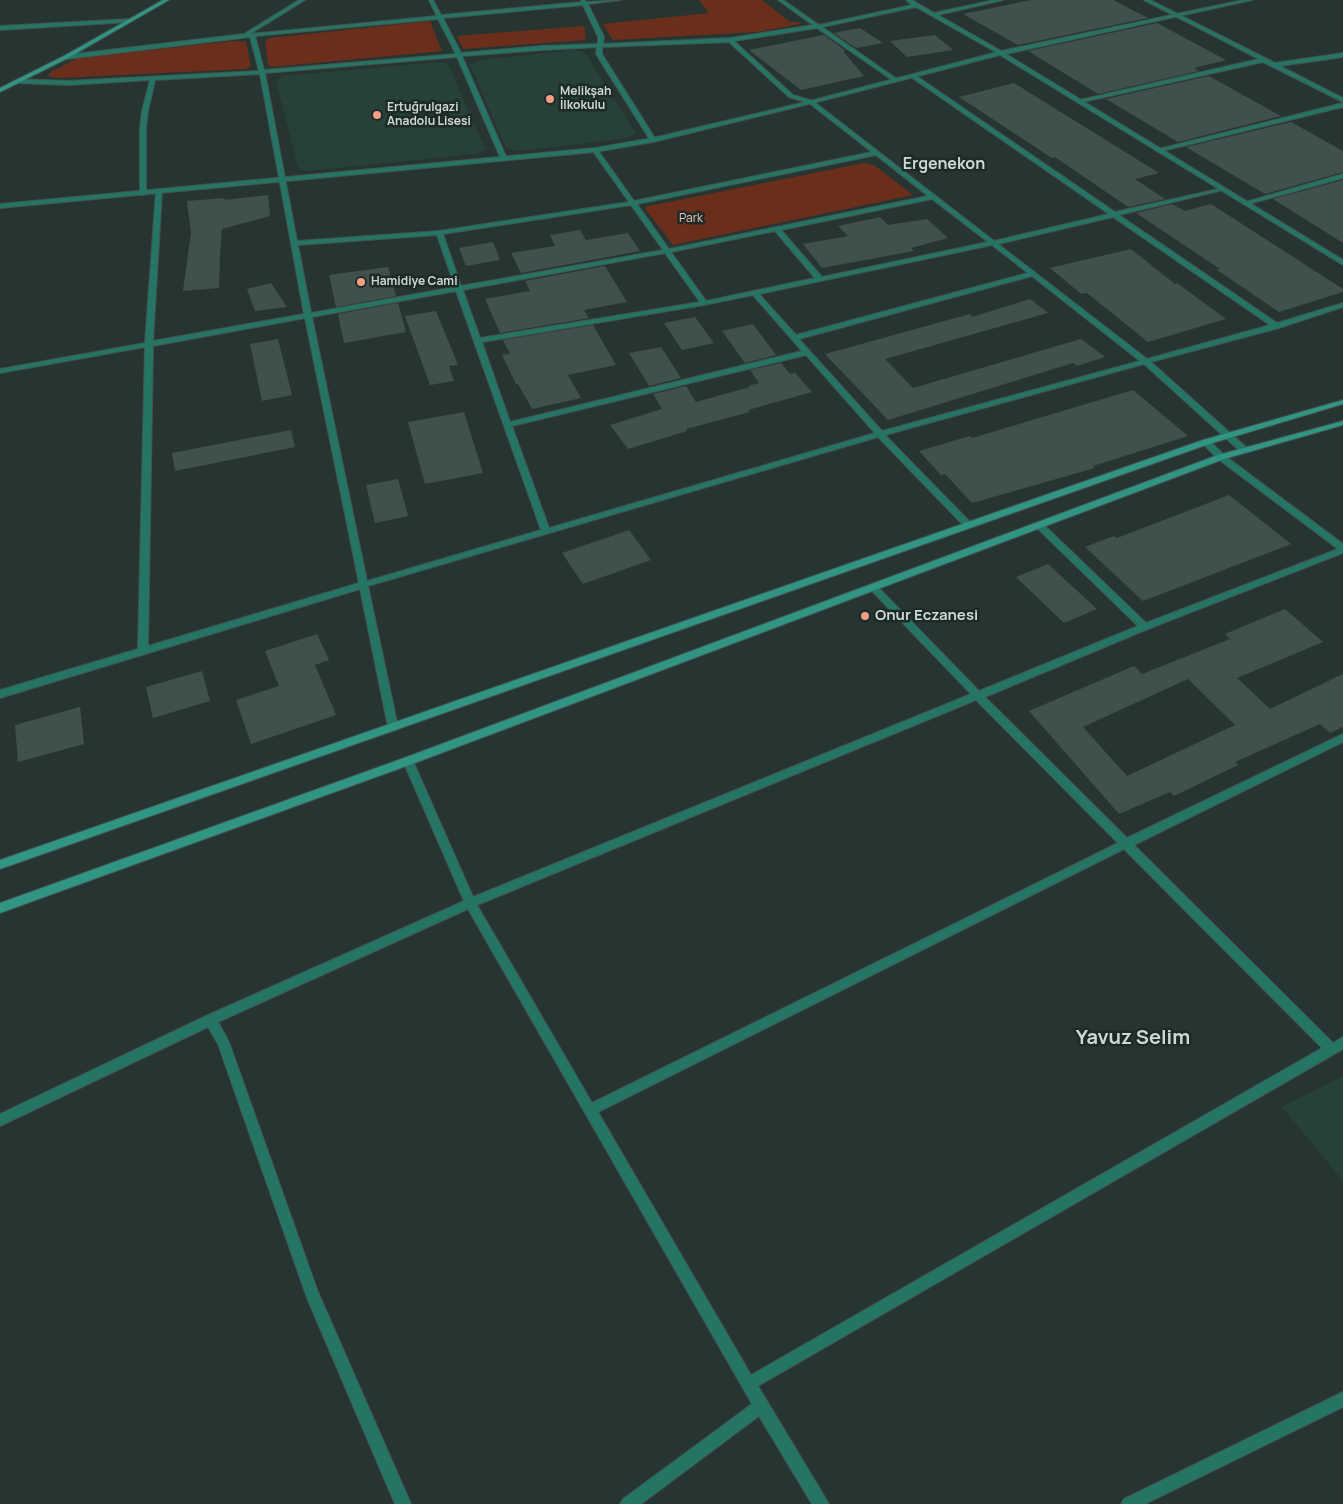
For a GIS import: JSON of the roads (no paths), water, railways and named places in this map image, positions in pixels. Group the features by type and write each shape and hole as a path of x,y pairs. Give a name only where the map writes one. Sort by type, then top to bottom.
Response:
{"main road":[{"path":"0,90 66,57 167,0"},
{"path":"0,865 1206,442 1343,402"},
{"path":"0,908 408,761 1221,457 1343,423"}],"street":[{"path":"243,36 303,0"},
{"path":"431,0 459,55 504,158"},
{"path":"66,57 252,35 619,0"},
{"path":"780,0 895,80"},
{"path":"908,0 1001,53 1343,263"},
{"path":"934,14 1001,0"},
{"path":"1146,0 1343,100"},
{"path":"0,206 594,150 653,140 812,102 1001,53 1238,1 1250,0"},
{"path":"584,2 601,38 599,54 653,140"},
{"path":"18,82 68,83 262,72 600,45 730,40 819,26 917,5"},
{"path":"0,28 129,20"},
{"path":"252,35 262,72 308,315 393,727"},
{"path":"730,40 790,96 812,102 1145,361 1244,450"},
{"path":"1274,65 1343,55"},
{"path":"1080,102 1263,60"},
{"path":"913,76 1276,326"},
{"path":"143,193 143,128 146,102 153,78"},
{"path":"1158,150 1343,105"},
{"path":"594,150 704,303"},
{"path":"295,243 439,232 633,203 878,152"},
{"path":"1245,203 1343,176"},
{"path":"477,341 704,303 993,243 1221,189"},
{"path":"143,651 149,344 159,191"},
{"path":"0,371 666,251 933,196"},
{"path":"776,228 820,279"},
{"path":"439,232 546,532"},
{"path":"794,338 1033,274"},
{"path":"754,292 880,434 968,525"},
{"path":"0,694 363,585 880,434 1276,326 1343,305"},
{"path":"507,425 807,352"},
{"path":"1206,442 1221,457 1343,549"},
{"path":"1039,525 1145,627"},
{"path":"0,1120 210,1020 470,903 1145,627 1343,549"},
{"path":"748,1384 1338,1047 1125,844 873,587"},
{"path":"590,1110 1125,844 1343,738"},
{"path":"408,761 470,903 748,1384 820,1504"},
{"path":"210,1020 223,1042 312,1293 403,1504"},
{"path":"1129,1504 1343,1399"},
{"path":"628,1504 761,1406"}],"place":[{"name":"Melikşah İlkokulu","path":"550,99"},
{"name":"Ertuğrulgazi Anadolu Lisesi","path":"377,115"},
{"name":"Hamidiye Cami","path":"361,282"},
{"name":"Onur Eczanesi","path":"865,616"}],"district":[{"name":"Ergenekon","path":"944,165"},
{"name":"Yavuz Selim","path":"1133,1038"}],"park label":[{"name":"Park","path":"691,219"}]}
